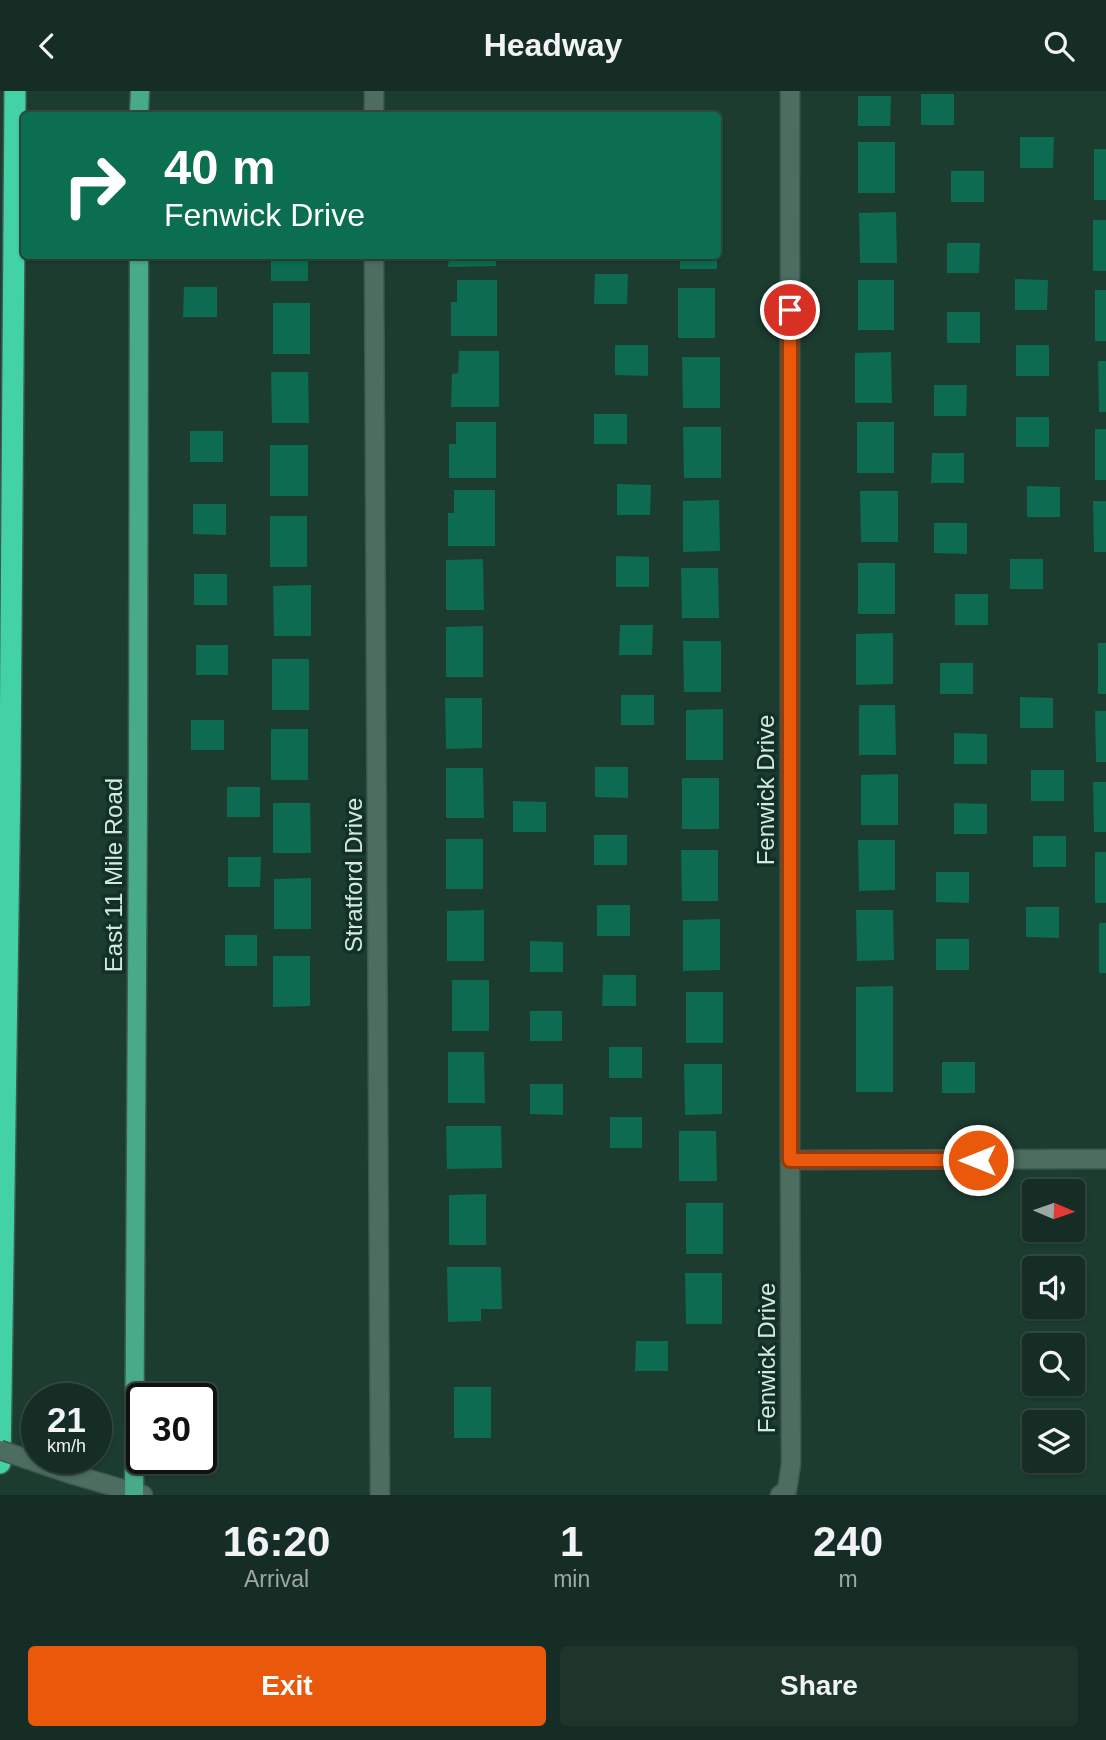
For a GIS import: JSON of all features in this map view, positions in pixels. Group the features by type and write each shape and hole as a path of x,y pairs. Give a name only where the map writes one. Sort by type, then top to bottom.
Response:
{"highway":[{"path":"0,1463 10,777 15,91"}],"main road":[{"path":"139,112 140,91"},
{"name":"East 11 Mile Road","path":"137,1494 139,259"}],"street":[{"path":"374,91 374,112"},
{"name":"Fenwick Drive","path":"783,1492 791,1464 790,91"},
{"name":"Stratford Drive","path":"374,259 380,1495"},
{"path":"790,1160 1106,1159"},
{"path":"0,1450 137,1494"}],"building":[{"path":"921,94 954,94 954,125 921,125"},
{"path":"858,96 891,96 890,126 858,126"},
{"path":"1020,137 1054,137 1053,168 1020,168"},
{"path":"858,142 895,142 895,193 858,193"},
{"path":"1094,149 1106,149 1106,200 1094,200"},
{"path":"951,171 984,171 984,202 951,202"},
{"path":"896,212 897,263 860,263 859,213"},
{"path":"1093,220 1106,220 1106,271 1093,271"},
{"path":"947,243 980,243 979,273 947,273"},
{"path":"271,259 308,259 308,281 271,281"},
{"path":"449,259 496,259 496,266 448,267"},
{"path":"680,259 717,259 717,269 680,269"},
{"path":"595,274 628,274 627,304 594,304"},
{"path":"1015,279 1048,280 1047,310 1015,310"},
{"path":"457,280 497,280 497,336 451,336 451,302 457,302"},
{"path":"858,280 894,280 894,330 858,330"},
{"path":"184,287 217,287 217,317 183,317"},
{"path":"678,288 715,288 715,338 678,338"},
{"path":"1095,290 1106,290 1106,341 1095,341"},
{"path":"273,303 310,303 310,354 273,354"},
{"path":"947,312 980,312 980,343 947,343"},
{"path":"615,345 648,345 648,376 615,375"},
{"path":"1016,345 1049,345 1049,376 1016,376"},
{"path":"459,351 499,351 499,407 451,407 452,374 458,373"},
{"path":"891,352 892,403 855,403 855,353"},
{"path":"682,357 720,357 720,408 683,408"},
{"path":"1098,361 1106,361 1106,412 1099,412"},
{"path":"271,372 308,372 309,423 272,423"},
{"path":"934,385 967,385 966,416 934,416"},
{"path":"594,414 627,414 627,444 594,444"},
{"path":"1016,417 1049,417 1049,447 1016,447"},
{"path":"456,422 496,422 496,478 449,478 449,444 456,444"},
{"path":"857,422 894,422 894,473 857,473"},
{"path":"683,427 721,427 721,478 684,478"},
{"path":"1095,429 1106,429 1106,480 1095,480"},
{"path":"190,431 223,431 223,462 190,462"},
{"path":"270,445 308,445 308,496 270,496"},
{"path":"932,453 964,453 964,483 931,483"},
{"path":"617,484 651,485 650,515 617,515"},
{"path":"1027,486 1060,487 1060,517 1027,517"},
{"path":"454,490 495,490 495,546 448,546 448,513 454,513"},
{"path":"860,491 898,491 898,542 861,542"},
{"path":"719,500 720,551 683,552 683,501"},
{"path":"1093,501 1106,501 1106,552 1094,552"},
{"path":"193,504 226,504 226,535 193,534"},
{"path":"270,516 307,516 307,567 270,567"},
{"path":"934,523 967,523 967,554 934,553"},
{"path":"616,556 649,557 649,587 616,587"},
{"path":"483,559 484,610 446,610 446,560"},
{"path":"1010,559 1043,559 1043,589 1010,589"},
{"path":"858,563 895,563 895,614 858,614"},
{"path":"681,568 718,568 719,618 682,618"},
{"path":"194,574 227,574 227,605 194,605"},
{"path":"311,585 311,636 274,636 273,586"},
{"path":"955,594 988,594 988,625 955,625"},
{"path":"620,625 653,625 652,655 619,655"},
{"path":"483,626 483,677 446,677 446,627"},
{"path":"893,633 893,684 856,685 856,634"},
{"path":"683,641 721,641 721,692 684,692"},
{"path":"1098,643 1106,643 1106,694 1098,694"},
{"path":"196,645 228,645 228,675 196,675"},
{"path":"272,659 309,659 309,710 272,710"},
{"path":"940,663 973,663 973,694 940,694"},
{"path":"621,695 654,695 654,725 621,725"},
{"path":"1020,697 1053,698 1053,728 1020,728"},
{"path":"445,698 482,698 482,748 446,749"},
{"path":"859,705 895,705 896,755 859,755"},
{"path":"723,709 723,760 686,760 686,710"},
{"path":"1095,711 1106,711 1106,762 1096,762"},
{"path":"191,720 224,720 224,750 191,750"},
{"path":"271,729 308,729 308,780 271,780"},
{"path":"954,733 987,734 987,764 954,764"},
{"path":"595,767 628,767 628,798 595,797"},
{"path":"446,768 483,768 484,818 446,818"},
{"path":"1031,770 1064,770 1064,801 1031,801"},
{"path":"898,774 898,825 861,825 861,775"},
{"path":"682,778 719,778 719,829 682,829"},
{"path":"1093,782 1106,782 1106,832 1094,832"},
{"path":"227,787 260,787 260,817 227,817"},
{"path":"513,801 546,802 546,832 513,832"},
{"path":"273,803 310,803 311,853 273,853"},
{"path":"954,803 987,804 987,834 954,834"},
{"path":"594,835 627,835 627,865 594,865"},
{"path":"1033,836 1066,836 1066,867 1033,867"},
{"path":"446,839 483,839 483,889 446,889"},
{"path":"858,840 895,840 895,890 859,891"},
{"path":"681,850 718,850 718,901 682,901"},
{"path":"1095,852 1106,852 1106,903 1095,903"},
{"path":"228,857 261,857 260,887 228,887"},
{"path":"936,872 969,872 969,903 936,902"},
{"path":"311,878 311,929 274,929 274,879"},
{"path":"597,905 630,905 630,936 597,936"},
{"path":"1026,907 1059,907 1059,938 1026,937"},
{"path":"484,910 484,961 447,961 447,911"},
{"path":"856,910 893,910 894,960 857,961"},
{"path":"720,919 720,970 683,971 683,920"},
{"path":"1099,923 1106,923 1106,973 1099,973"},
{"path":"225,935 257,935 257,966 225,966"},
{"path":"936,939 969,939 969,970 936,970"},
{"path":"530,941 563,942 563,972 530,972"},
{"path":"273,956 310,956 310,1006 273,1007"},
{"path":"603,975 636,975 636,1006 602,1006"},
{"path":"452,980 489,980 489,1031 452,1031"},
{"path":"893,986 893,1092 856,1092 856,987"},
{"path":"686,992 723,992 723,1043 686,1043"},
{"path":"530,1011 562,1011 562,1041 530,1041"},
{"path":"609,1047 642,1047 642,1078 609,1078"},
{"path":"448,1052 484,1052 485,1103 448,1103"},
{"path":"942,1062 975,1062 975,1093 942,1093"},
{"path":"684,1064 722,1064 722,1114 685,1115"},
{"path":"530,1084 563,1084 563,1115 530,1114"},
{"path":"610,1117 642,1117 642,1148 610,1148"},
{"path":"446,1126 501,1126 502,1168 447,1169"},
{"path":"679,1131 716,1131 717,1181 679,1181"},
{"path":"486,1194 486,1245 449,1245 449,1195"},
{"path":"686,1203 723,1203 723,1254 686,1254"},
{"path":"447,1267 501,1267 502,1309 481,1309 481,1321 448,1322"},
{"path":"685,1273 722,1273 722,1324 686,1324"},
{"path":"636,1341 668,1341 668,1371 635,1371"},
{"path":"454,1387 491,1387 491,1438 454,1438"}],"route":[{"path":"790,310 790,1160 978,1160"}]}
